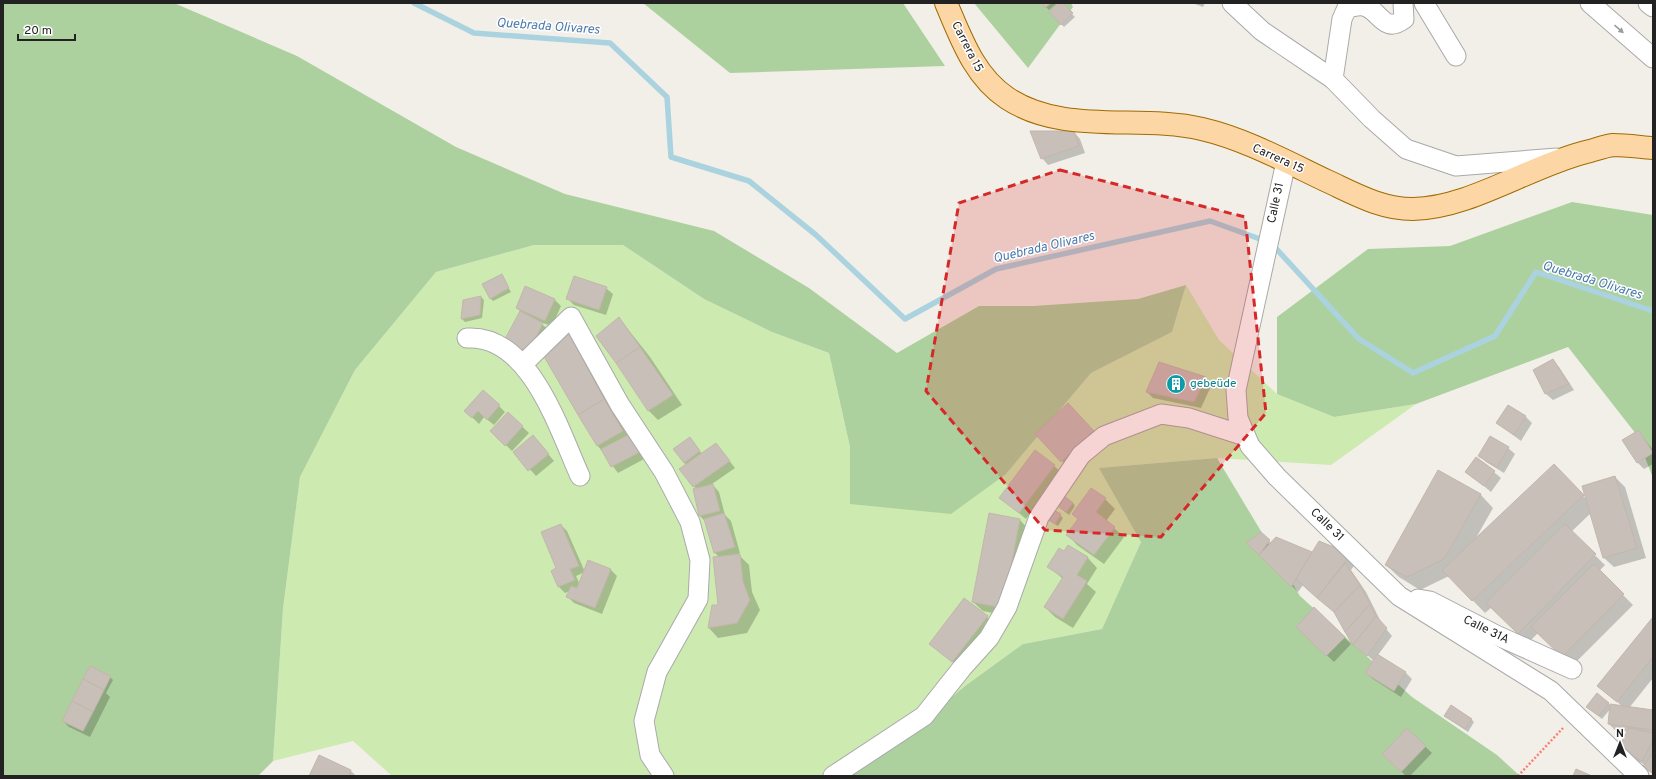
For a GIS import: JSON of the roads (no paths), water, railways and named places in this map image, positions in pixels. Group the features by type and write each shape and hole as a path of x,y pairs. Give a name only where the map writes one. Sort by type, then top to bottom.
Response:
{"main road":[{"name":"Carrera 15","path":"946,3 975,66 989,85 1008,99 1029,109 1060,119 1178,125 1202,129 1225,136 1284,171 1378,205 1412,209 1447,206 1568,157 1612,145 1653,148"}],"street":[{"path":"1232,3 1262,30 1332,79 1372,120 1406,149 1456,166 1568,157"},
{"path":"1332,79 1342,19 1347,8 1365,6 1388,24 1398,24 1404,19 1403,3"},
{"path":"1424,3 1456,56"},
{"path":"1590,3 1653,58"},
{"path":"1648,3 1653,7"},
{"name":"Calle 31","path":"1284,171 1236,390 1238,418 1250,446 1277,477 1399,596 1551,691 1639,776"},
{"path":"523,364 571,317 620,404 664,472 690,522 700,560 698,599 657,672 644,721 650,755 664,776"},
{"path":"467,338 486,339 503,348 523,364 540,389 580,476"},
{"path":"833,776 924,716 962,668 989,638 1008,607 1039,517 1081,455 1104,436 1161,414 1189,418 1245,436"},
{"name":"Calle 31A","path":"1399,596 1430,601 1496,635 1572,669"}],"waterway":[{"name":"Quebrada Olivares","path":"414,3 474,33 610,43 667,97 671,157 749,181 816,235 905,319 996,269 1210,221 1271,243 1359,339 1413,373 1495,336 1536,272 1653,311"}],"place":[{"name":"gebeüde","path":"1176,384"}]}
